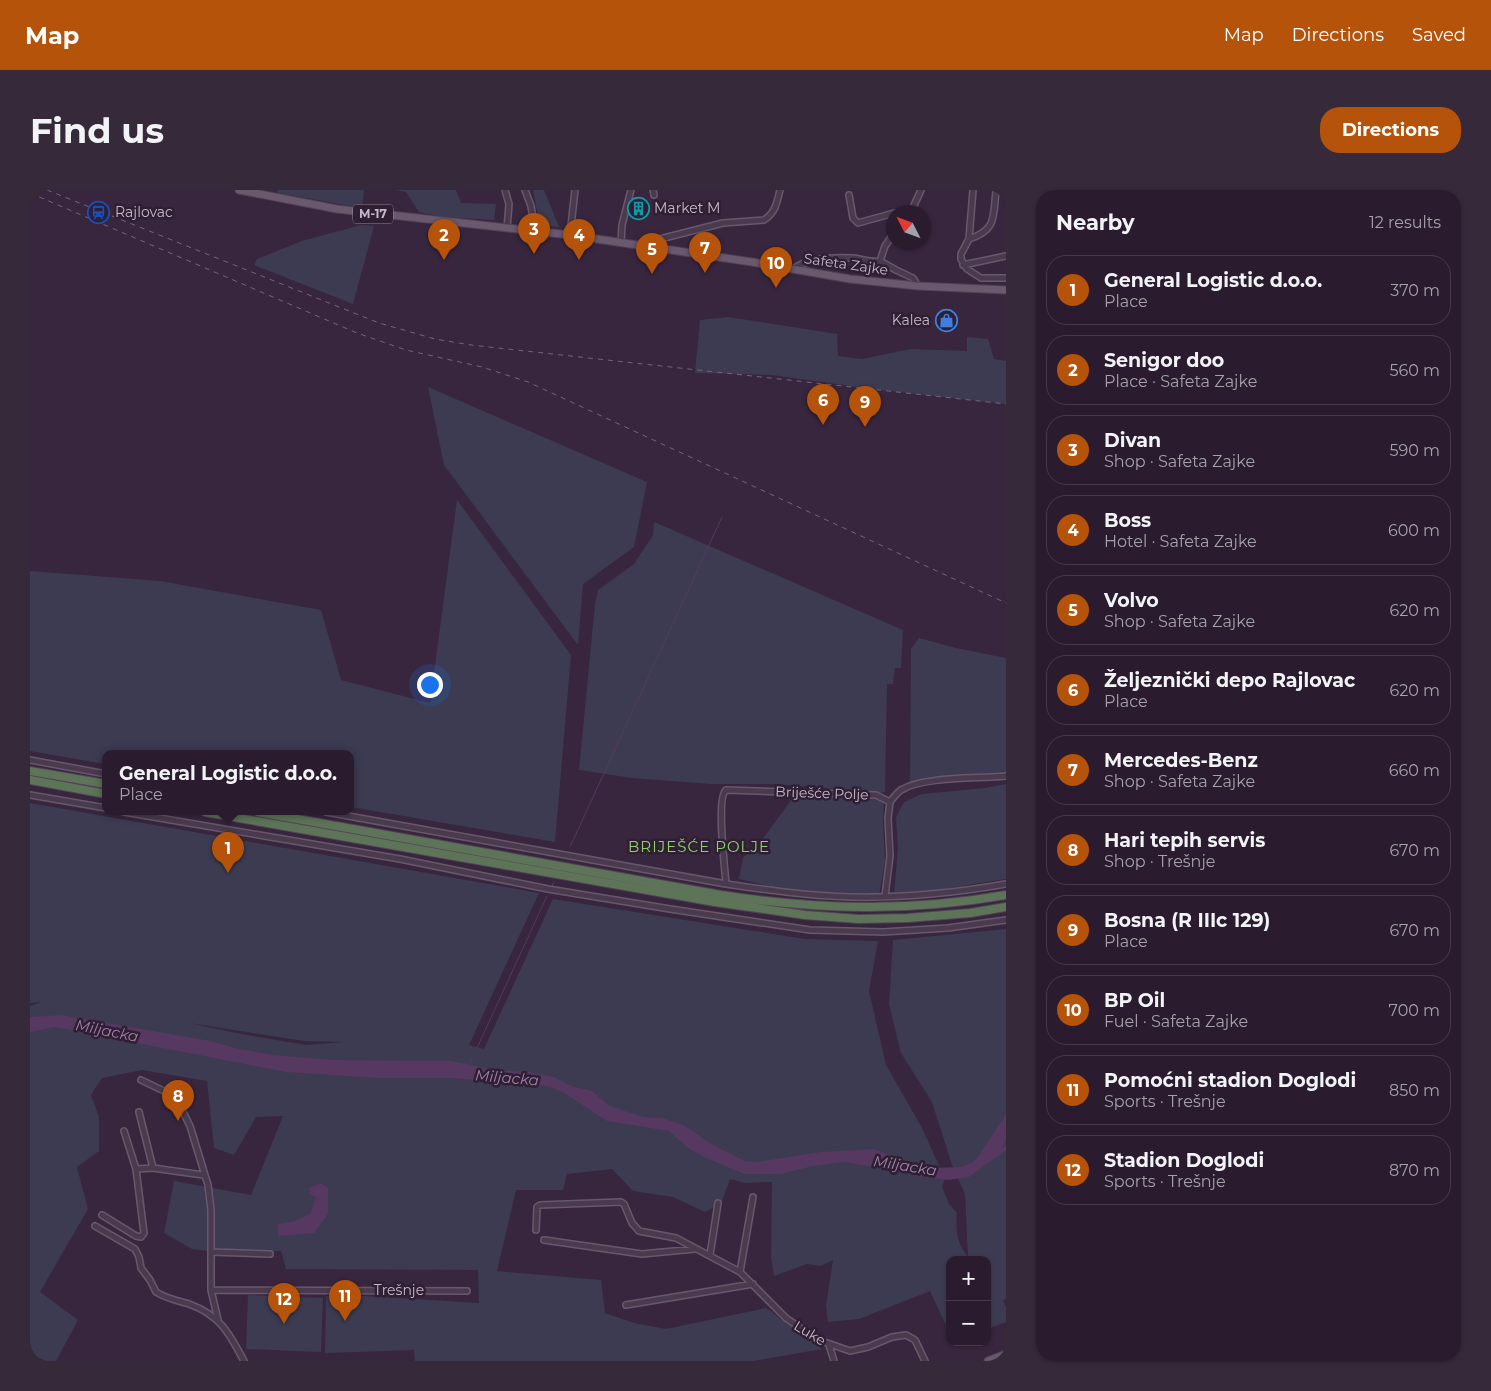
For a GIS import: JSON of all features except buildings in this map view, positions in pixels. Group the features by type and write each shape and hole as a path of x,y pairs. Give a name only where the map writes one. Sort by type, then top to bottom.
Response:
{"highway":[{"path":"30,771 102,783"},
{"path":"30,780 102,793"},
{"path":"222,815 715,902 805,915 859,919 906,918 970,913 1006,907"},
{"path":"275,815 712,893 796,905 877,908 960,902 1006,895"}],"main road":[{"name":"Safeta Zajke","path":"239,190 337,209 570,235 850,279 918,286 1006,290"},
{"path":"988,1361 1006,1354"}],"street":[{"path":"505,190 509,204 507,228"},
{"path":"526,190 535,231"},
{"path":"570,235 575,190"},
{"path":"621,243 622,225 631,190"},
{"path":"645,246 652,241 718,224 764,220 775,209 780,190"},
{"path":"914,205 922,190"},
{"path":"973,190 969,239 961,259 963,265 975,276 981,278 1006,278"},
{"path":"969,239 982,235 993,222 996,191"},
{"path":"849,194 853,218 858,223 886,215"},
{"path":"880,260 886,245"},
{"path":"963,265 1006,256"},
{"path":"792,270 805,263 816,261 847,258 876,262 880,260"},
{"path":"880,260 913,278 918,286"},
{"path":"30,760 102,773"},
{"path":"885,896 890,856 888,818 890,802 903,789 955,778 1006,776"},
{"name":"Briješće Polje","path":"726,884 722,846 722,795 726,790 876,795 890,802"},
{"path":"30,795 102,807"},
{"path":"142,815 400,859 567,892 810,930 883,932 948,928 1006,920"},
{"path":"343,815 726,884 815,895 851,897 952,893 1006,884"},
{"path":"141,1080 166,1092 183,1112 190,1126 203,1174 208,1185 211,1210 211,1290 218,1320"},
{"path":"139,1112 153,1168"},
{"path":"102,1215 136,1236 143,1235 144,1233 136,1169 124,1131"},
{"path":"136,1169 153,1168 203,1174"},
{"path":"740,1272 753,1198"},
{"name":"Luke","path":"536,1230 537,1207 540,1205 621,1202 624,1204 632,1223 639,1231 676,1238 740,1272 786,1318 811,1336 830,1345 850,1351 868,1347 892,1337 906,1335 915,1340 925,1361"},
{"path":"710,1255 718,1203"},
{"path":"96,1226 136,1249 141,1268 156,1292 196,1306 218,1320 233,1340 244,1361"},
{"path":"544,1240 642,1254 695,1248"},
{"path":"211,1252 270,1254"},
{"path":"626,1305 753,1284"},
{"name":"Trešnje","path":"211,1290 467,1291"},
{"path":"830,1345 834,1361"}],"shaded area":[{"path":"277,190 364,190 362,208 278,193"},
{"path":"395,190 456,190 461,203 496,204 494,220 442,217 419,212 406,192"},
{"path":"533,190 544,190 559,227 540,226"},
{"path":"361,225 374,226 353,304 254,265 257,259 302,241"},
{"path":"728,317 837,334 838,356 862,359 911,349 967,351 967,337 988,339 994,359 1006,361 1006,404 872,389 772,375 695,373 700,320"},
{"path":"428,387 647,482 634,547 583,584 578,645 444,465"},
{"path":"457,500 571,655 555,842 354,808 354,750 102,750 102,763 30,751 30,571 160,581 321,610 341,680 430,703"},
{"path":"654,522 903,630 901,668 895,668 893,684 887,684 885,792 777,784 711,784 632,778 579,770 595,604 598,590 634,564 653,535"},
{"path":"919,638 1006,658 1006,774 910,786 911,649"},
{"path":"1006,784 1006,879 936,890 894,893 898,848 896,817 904,802 922,794"},
{"path":"794,796 884,798 885,861 879,895 787,890 739,879 743,858 765,836"},
{"path":"30,803 539,893 469,1045 484,1049 553,899 805,939 878,941 869,991 886,1065 922,1128 945,1179 942,1187 949,1204 957,1213 956,1225 958,1236 961,1247 967,1256 946,1256 946,1325 930,1291 859,1319 828,1322 826,1306 833,1260 821,1266 807,1264 774,1276 771,1256 772,1182 745,1183 730,1179 721,1204 705,1212 673,1197 633,1191 612,1169 567,1174 563,1190 516,1190 497,1271 601,1280 605,1313 634,1323 666,1329 766,1308 822,1349 754,1361 415,1361 414,1350 325,1353 326,1296 364,1296 479,1303 478,1270 286,1269 281,1251 209,1251 192,1249 164,1233 174,1181 251,1195 283,1116 256,1117 234,1155 214,1148 207,1081 142,1070 102,1078 91,1095 99,1117 99,1151 77,1167 88,1209 40,1292 78,1320 56,1361 30,1361 30,1006 42,1002 30,1003","holes":["189,1023 304,1041 344,1042 306,1045"]},
{"path":"1006,929 1006,1299 1003,1300 1006,1307 1006,1322 991,1328 991,1256 968,1256 965,1194 952,1165 932,1102 901,1053 889,1004 893,940"},
{"path":"248,1295 323,1298 321,1352 246,1349"}],"water":[{"name":"Miljacka","path":"61,1015 211,1041 235,1048 273,1055 333,1060 452,1061 495,1070 529,1072 554,1077 571,1086 592,1091 610,1106 643,1117 662,1118 684,1125 711,1144 745,1161 757,1162 820,1152 875,1149 910,1164 936,1168 961,1167 973,1162 979,1155 1006,1114 1006,1139 1002,1149 1006,1145 1006,1150 969,1177 949,1180 922,1177 844,1162 813,1166 781,1174 744,1174 688,1148 669,1131 607,1121 563,1092 546,1086 519,1082 508,1083 453,1078 378,1078 286,1072 55,1027 30,1032 30,1017"},
{"path":"321,1183 328,1188 328,1214 314,1233 278,1236 278,1224 295,1221 310,1214 316,1197 310,1195 309,1188"}],"waterway":[{"path":"570,847 722,517"},
{"path":"552,886 554,882"},
{"path":"477,1048 547,896"},
{"name":"Miljacka","path":"469,1066 472,1058"}],"railway":[{"path":"47,190 379,323 435,339 471,345 1006,404"},
{"path":"30,193 357,333 406,350 482,367 528,382 1006,603"}],"place":[{"name":"Market M","path":"638,208"},
{"name":"Rajlovac","path":"99,212"},
{"name":"Divan","path":"534,254"},
{"name":"Senigor doo","path":"444,260"},
{"name":"Boss","path":"579,260"},
{"name":"Mercedes-Benz","path":"705,273"},
{"name":"Volvo","path":"652,274"},
{"name":"BP Oil","path":"776,288"},
{"name":"Kalea","path":"946,320"},
{"name":"Željeznički depo Rajlovac","path":"823,425"},
{"name":"Bosna (R IIIc 129)","path":"865,427"},
{"name":"General Logistic d.o.o.","path":"228,873"},
{"name":"Hari tepih servis","path":"178,1121"},
{"name":"Pomoćni stadion Doglodi","path":"345,1321"},
{"name":"Stadion Doglodi","path":"284,1324"}],"district":[{"name":"BRIJEŠĆE POLJE","path":"699,847"}]}
